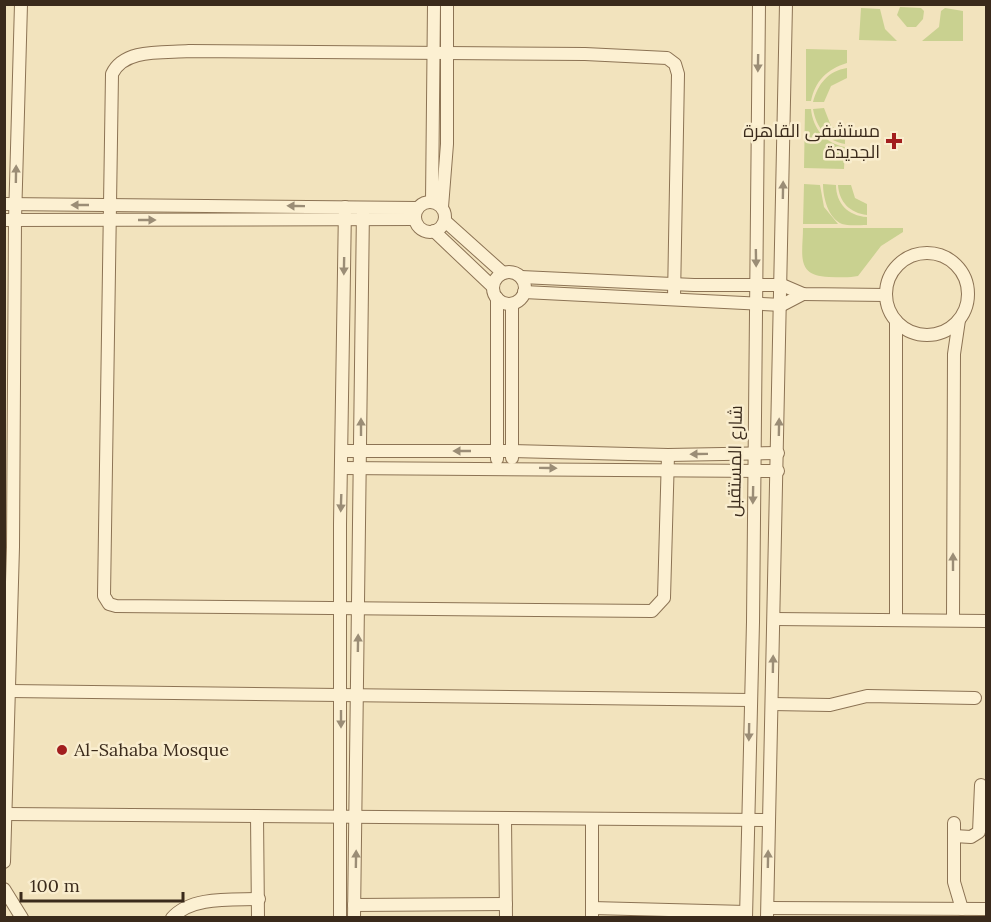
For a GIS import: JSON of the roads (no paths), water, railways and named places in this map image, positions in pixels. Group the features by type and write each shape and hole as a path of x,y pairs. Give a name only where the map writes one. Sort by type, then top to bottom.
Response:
{"street":[{"path":"4,862 10,691 10,204 21,4"},
{"path":"434,4 441,53"},
{"path":"447,4 441,53 437,204 445,221 503,273"},
{"name":"شارع المستقبل","path":"746,915 757,304 759,4"},
{"path":"786,4 782,305 767,913 890,914 987,909"},
{"path":"668,455 664,598 652,611 116,606 107,601 104,596 111,78 113,70 124,59 189,51 621,55 667,58 675,64 678,74 674,298"},
{"path":"416,213 424,202 437,204"},
{"path":"10,204 345,213"},
{"path":"340,918 340,609 345,213"},
{"path":"363,213 354,911 433,912 506,904"},
{"path":"10,220 416,213"},
{"path":"416,213 421,230 434,231 505,304 518,301 524,292 521,278"},
{"path":"434,231 445,221"},
{"path":"916,254 939,254 957,266 967,286 966,308 958,320 951,327 932,335 912,333 896,321 888,309 886,295 892,272 902,261 916,254"},
{"path":"498,468 495,292 496,279 503,273 512,273 521,278 675,284 782,285 803,294 886,295"},
{"path":"524,292 782,305 803,294"},
{"path":"512,304 512,468"},
{"path":"953,621 954,354 958,320"},
{"path":"896,321 896,620"},
{"path":"342,451 512,451 668,455 778,453"},
{"path":"342,468 778,471"},
{"path":"774,619 987,621"},
{"path":"10,691 750,700"},
{"path":"772,704 830,705 867,696 975,698"},
{"path":"954,837 971,837 979,832 981,785"},
{"path":"7,814 769,820"},
{"path":"257,816 258,918"},
{"path":"505,818 506,918"},
{"path":"592,819 592,913 746,915"},
{"path":"954,823 955,912"},
{"path":"4,889 22,918"},
{"path":"172,918 187,907 201,903 259,899"}],"place":[{"name":"مستشفى القاهرة الجديدة","path":"894,141"},
{"name":"Al-Sahaba Mosque","path":"62,750"}]}
